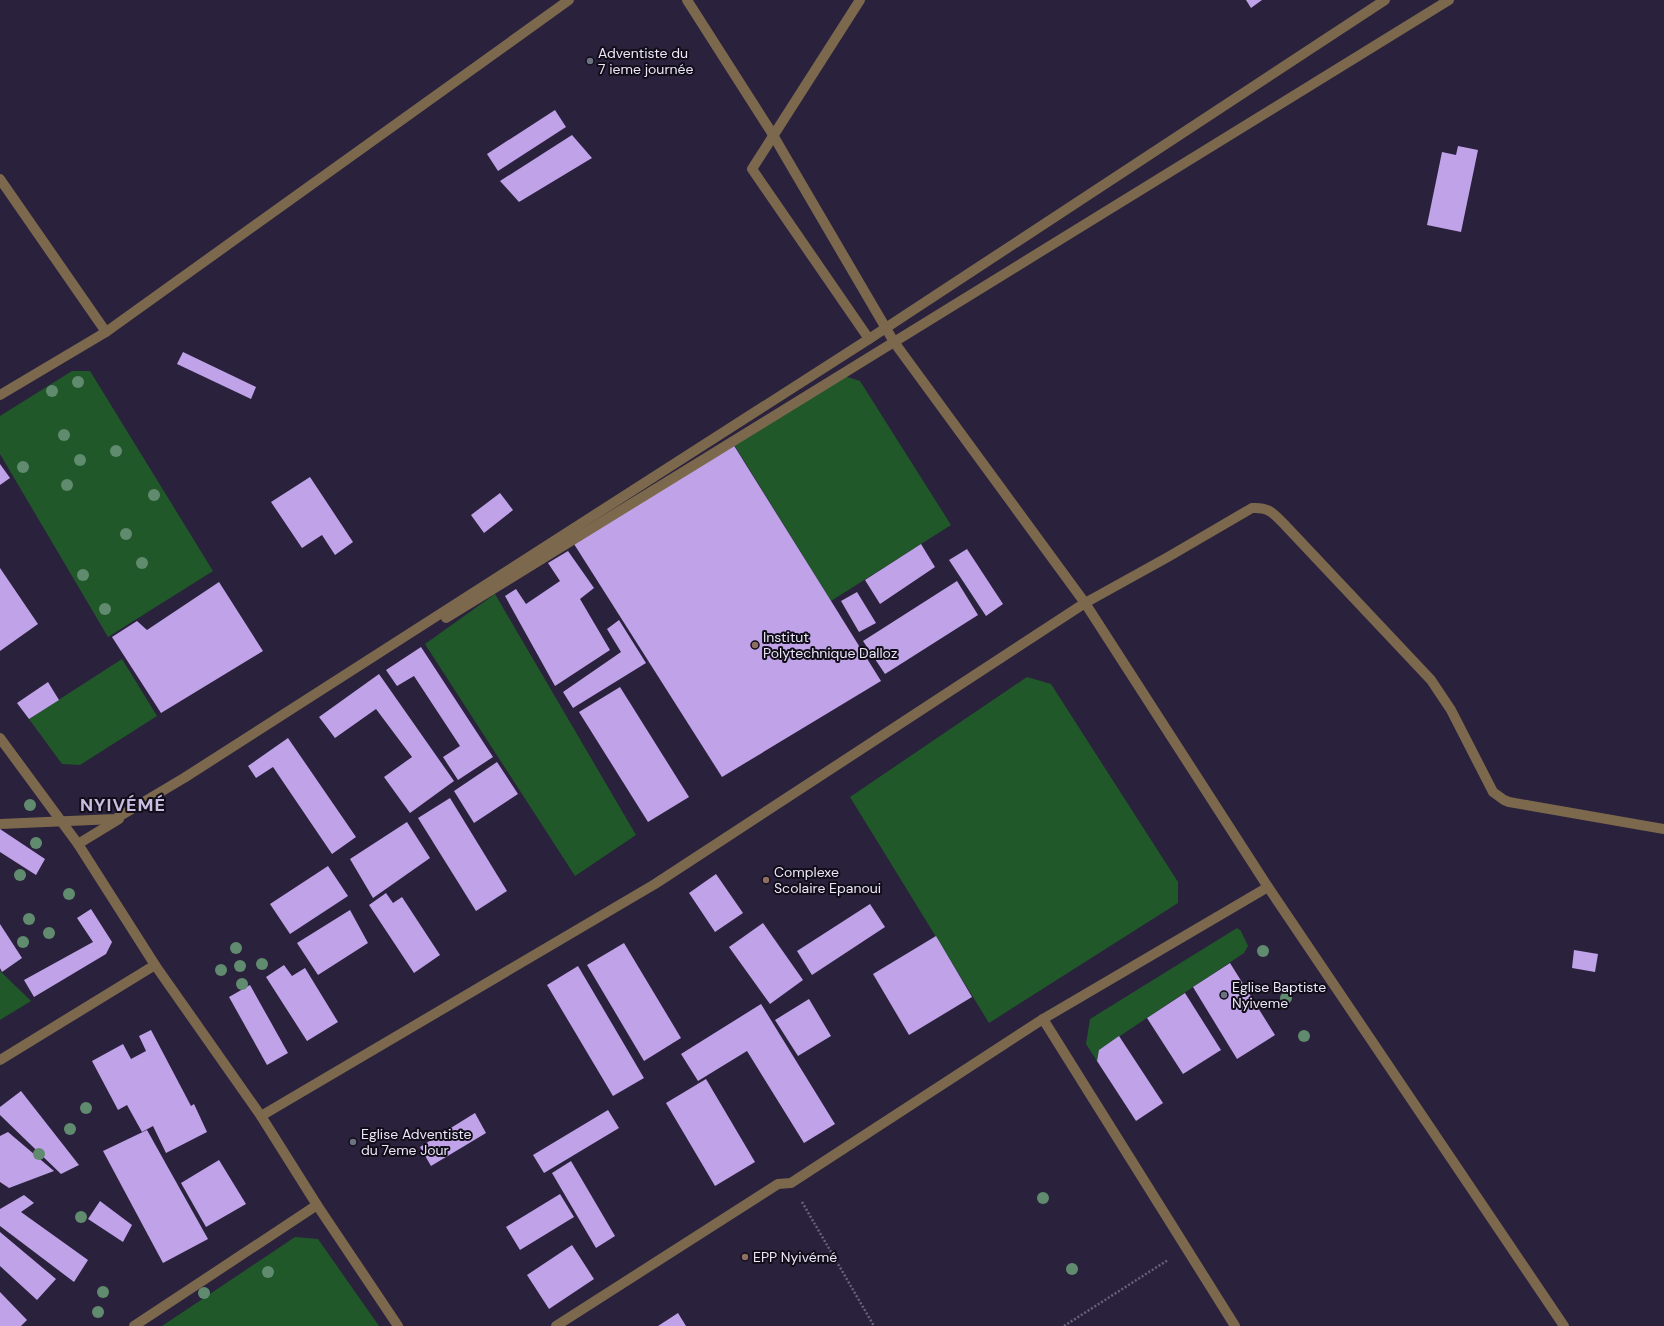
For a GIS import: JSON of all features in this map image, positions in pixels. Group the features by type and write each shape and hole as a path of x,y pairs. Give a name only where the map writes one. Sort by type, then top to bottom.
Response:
{"street":[{"path":"0,395 106,332 569,0"},
{"path":"687,0 770,130 894,342 1085,603 1268,887 1564,1326"},
{"path":"861,0 752,169 869,339"},
{"path":"0,824 115,819 184,778 869,339 1385,0"},
{"path":"78,844 1449,0"},
{"path":"770,130 844,26"},
{"path":"0,178 106,332"},
{"path":"261,1116 655,884 1085,603 1252,508 1262,507 1271,512 1284,524 1431,680 1451,710 1494,792 1499,797 1509,802 1664,830"},
{"path":"1,743 78,844 156,965 261,1116 316,1205 398,1326"},
{"path":"556,1326 778,1184 791,1183 1043,1019 1268,887"},
{"path":"0,1060 156,965"},
{"path":"1043,1019 1236,1326"},
{"path":"134,1326 316,1205"}],"path":[{"path":"791,1183 874,1326"},
{"path":"1064,1326 1187,1248"}],"green space":[{"path":"72,371 90,371 213,571 108,637 0,454 0,416"},
{"path":"844,376 860,381 951,525 831,601 733,443"},
{"path":"495,594 636,835 575,876 425,644"},
{"path":"122,659 157,716 80,765 62,764 29,719"},
{"path":"1027,677 1051,684 1178,882 1178,903 989,1023 850,797"},
{"path":"1237,928 1241,931 1248,946 1244,953 1099,1050 1097,1061 1086,1044 1090,1019"},
{"path":"0,971 31,1001 0,1020"},
{"path":"295,1237 318,1239 379,1326 162,1326"}],"building":[{"path":"1246,0 1262,0 1251,8"},
{"path":"555,110 566,127 498,171 487,154"},
{"path":"572,135 592,158 519,202 500,181"},
{"path":"1458,146 1478,150 1461,232 1427,225 1442,152 1456,155"},
{"path":"183,352 256,387 251,399 177,364"},
{"path":"733,444 881,681 722,777 574,544"},
{"path":"0,464 10,478 0,485"},
{"path":"310,477 353,542 335,555 322,535 302,548 271,502"},
{"path":"500,493 513,510 484,533 471,515"},
{"path":"921,544 935,567 880,604 865,580"},
{"path":"967,549 1003,604 986,616 949,560"},
{"path":"568,551 594,588 580,599 610,650 555,686 505,596 516,589 526,604 560,581 548,563"},
{"path":"0,568 38,624 0,651"},
{"path":"957,581 978,615 885,674 863,641"},
{"path":"219,582 263,651 161,713 112,637 137,621 147,630"},
{"path":"857,592 876,623 859,632 841,601"},
{"path":"619,620 646,663 573,708 563,692 621,652 607,629"},
{"path":"421,647 493,757 458,780 443,757 460,746 414,676 397,686 386,670"},
{"path":"379,674 454,781 410,813 384,777 412,757 376,709 335,738 319,717"},
{"path":"48,682 59,700 29,719 17,703"},
{"path":"620,687 689,797 648,822 579,712"},
{"path":"288,738 356,837 332,854 273,767 256,778 248,766"},
{"path":"497,762 518,794 474,823 454,791"},
{"path":"450,798 507,891 476,911 418,818"},
{"path":"407,822 430,858 373,898 350,859"},
{"path":"0,829 45,859 36,875 0,852"},
{"path":"328,866 348,896 290,934 270,904"},
{"path":"716,874 743,913 715,932 689,893"},
{"path":"386,893 393,903 402,897 440,955 414,973 369,905"},
{"path":"870,904 885,927 812,975 797,951"},
{"path":"91,909 112,942 106,954 34,997 24,980 93,942 77,918"},
{"path":"350,910 368,943 318,975 297,943"},
{"path":"763,923 803,980 770,1004 729,947"},
{"path":"0,924 22,958 2,972 0,968"},
{"path":"936,936 972,997 909,1035 873,974"},
{"path":"624,943 681,1038 644,1061 587,965"},
{"path":"1574,950 1598,954 1595,972 1572,968"},
{"path":"1230,963 1275,1035 1237,1059 1193,987"},
{"path":"284,965 292,976 305,968 338,1022 307,1041 266,977"},
{"path":"578,966 644,1078 613,1096 547,985"},
{"path":"250,985 288,1053 267,1065 229,997"},
{"path":"1185,993 1221,1050 1183,1074 1147,1018"},
{"path":"809,999 831,1036 798,1056 775,1020"},
{"path":"761,1004 835,1124 804,1143 747,1051 698,1081 681,1054"},
{"path":"151,1030 191,1106 194,1104 207,1132 166,1153 153,1126 142,1132 127,1105 118,1110 92,1061 123,1044 131,1059 146,1051 139,1036"},
{"path":"1119,1036 1163,1103 1136,1121 1097,1061 1099,1050"},
{"path":"706,1079 755,1162 715,1186 666,1103"},
{"path":"21,1091 79,1165 61,1174 0,1115 0,1107"},
{"path":"608,1110 619,1128 544,1173 533,1155"},
{"path":"475,1113 486,1133 431,1166 420,1147"},
{"path":"147,1130 208,1239 163,1263 103,1151"},
{"path":"8,1132 54,1171 9,1188 0,1182 0,1136"},
{"path":"219,1160 246,1204 206,1227 181,1183"},
{"path":"571,1161 615,1236 596,1248 552,1173"},
{"path":"560,1194 574,1217 520,1250 506,1227"},
{"path":"24,1195 34,1203 21,1212 88,1260 74,1282 0,1226 0,1209"},
{"path":"100,1201 132,1225 123,1242 88,1219"},
{"path":"0,1232 56,1279 37,1300 0,1266"},
{"path":"572,1245 594,1279 549,1309 527,1275"},
{"path":"0,1292 27,1320 21,1326 0,1326"},
{"path":"678,1313 686,1326 658,1326"}],"place":[{"name":"Adventiste du 7 ieme journée","path":"590,61"},
{"name":"Institut Polytechnique Dalloz","path":"755,645"},
{"name":"Complexe Scolaire Epanoui","path":"766,880"},
{"name":"Eglise Baptiste Nyiveme","path":"1224,995"},
{"name":"Eglise Adventiste du 7eme Jour","path":"353,1142"},
{"name":"EPP Nyivémé","path":"745,1257"}],"district":[{"name":"NYIVÉMÉ","path":"123,805"}]}
